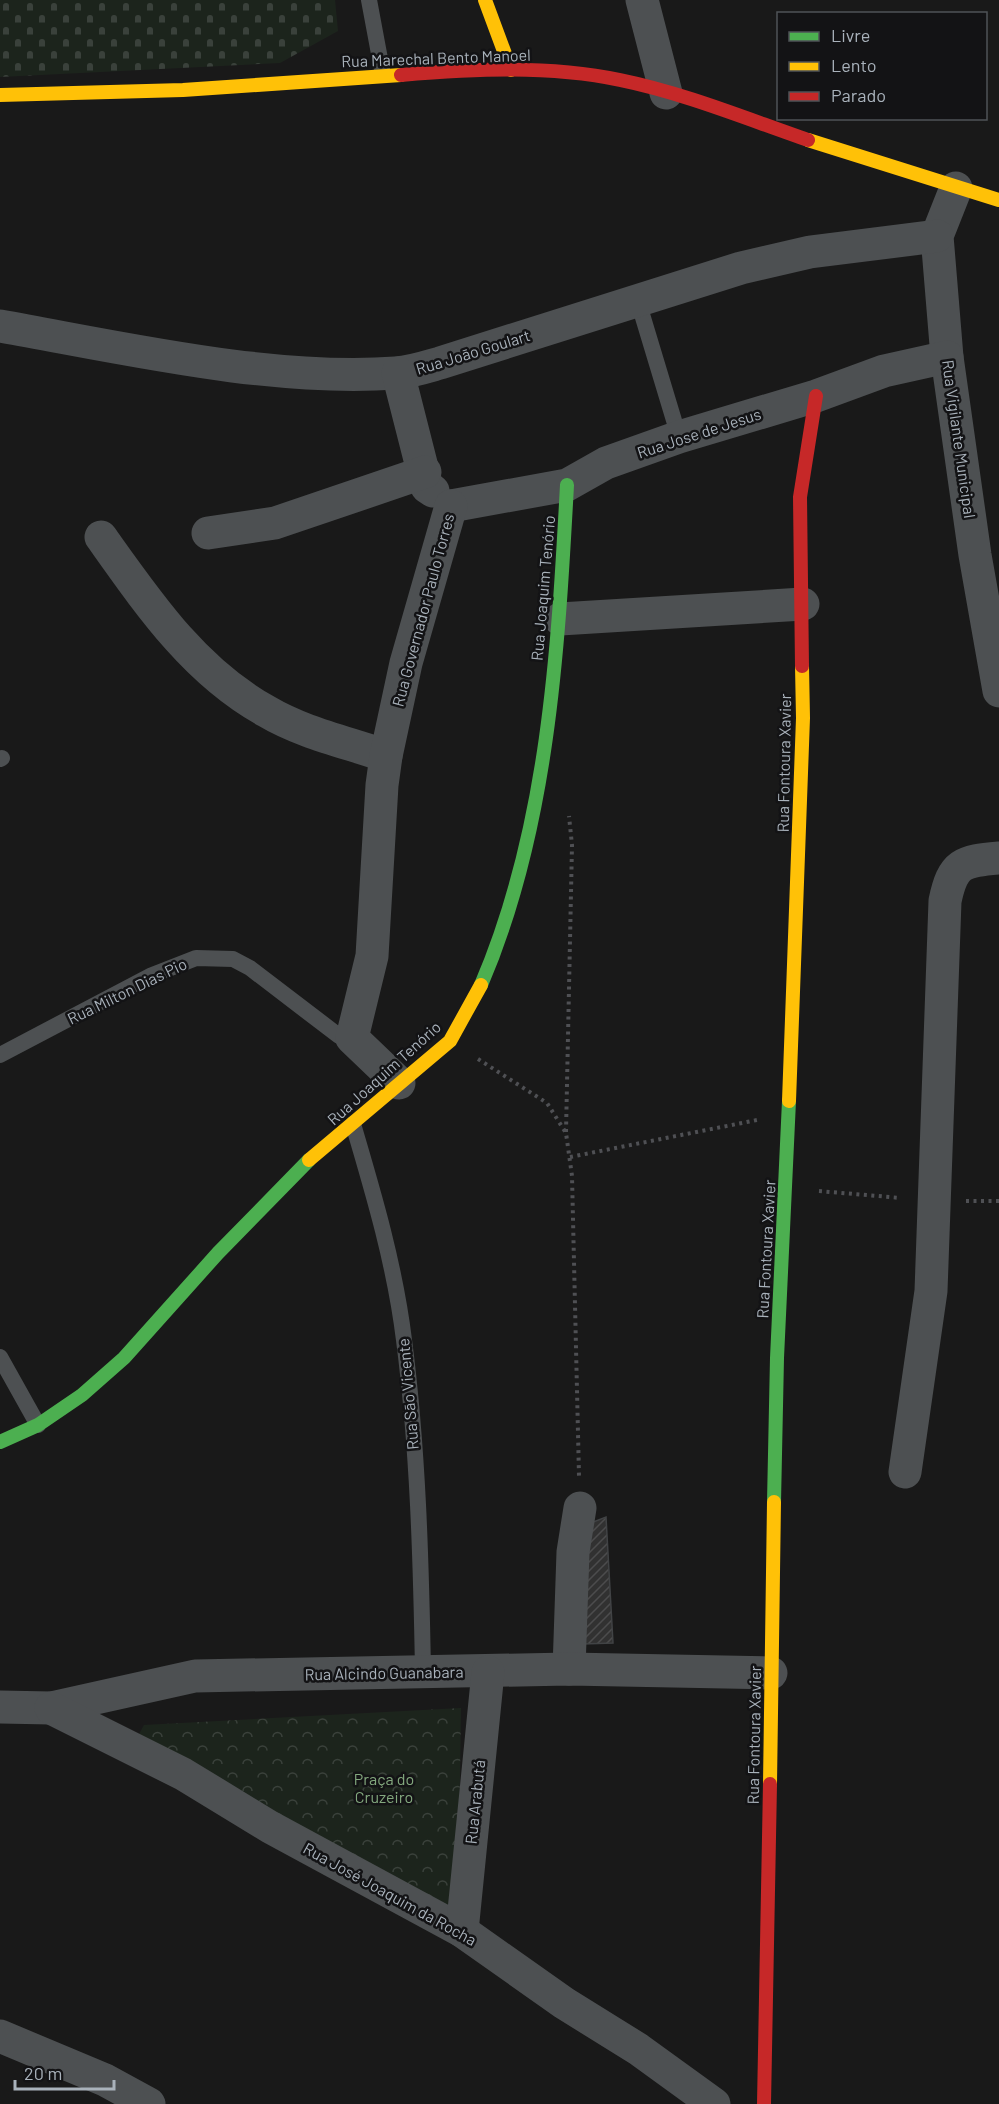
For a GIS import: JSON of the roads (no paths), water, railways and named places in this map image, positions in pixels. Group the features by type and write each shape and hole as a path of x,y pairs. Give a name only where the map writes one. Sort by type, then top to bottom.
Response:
{"street":[{"path":"485,0 511,70"},
{"path":"642,0 666,93"},
{"name":"Rua Marechal Bento Manoel","path":"0,95 183,90 383,75 511,70 589,74 666,93 999,200"},
{"name":"Rua Vigilante Municipal","path":"956,188 937,237 947,357 975,555 999,691"},
{"name":"Rua Joāo Goulart","path":"0,326 136,350 258,368 345,374 398,373 440,363 741,268 810,252 937,237"},
{"name":"Rua Jose de Jesus","path":"452,506 567,485 606,464 679,437 816,396 885,371 947,357"},
{"name":"Rua Governador Paulo Torres","path":"352,1038 372,956 381,785 386,756 406,663 452,506 428,487 398,373"},
{"name":"Rua Fontoura Xavier","path":"764,2104 777,1359 789,1113 802,730 803,604 800,497 816,396"},
{"path":"208,532 275,523 425,472"},
{"name":"Rua Joaquim Tenório","path":"0,1442 38,1425 82,1395 124,1358 218,1253 292,1176 450,1041 476,995 500,940 520,871 539,779 560,619 567,485"},
{"path":"100,537 148,604 198,661 235,691 267,712 305,730 386,756"},
{"path":"560,619 803,604"},
{"path":"905,1472 931,1290 945,901 954,871 972,860 999,858"},
{"name":"Rua Milton Dias Pio","path":"352,1038 399,1083"},
{"path":"569,1669 573,1552 580,1508"},
{"name":"Rua Alcindo Guanabara","path":"0,1707 51,1708 195,1676 569,1669 771,1673"},
{"name":"Rua Arabutá","path":"462,1931 488,1672"},
{"name":"Rua José Joaquim da Rocha","path":"51,1708 183,1774 270,1827 462,1931 705,2101"},
{"path":"0,2036 105,2080 148,2104"}],"lane":[{"path":"369,0 383,75"},
{"path":"638,301 679,437"},
{"name":"Rua Milton Dias Pio","path":"0,1055 150,976 196,958 214,957 233,959 250,968 339,1036 352,1038"},
{"name":"Rua Sāo Vicente","path":"353,1124 385,1235 404,1340 420,1533 423,1671"},
{"path":"0,1357 38,1425"}],"park label":[{"name":"Praça do Cruzeiro","path":"384,1788"}]}
